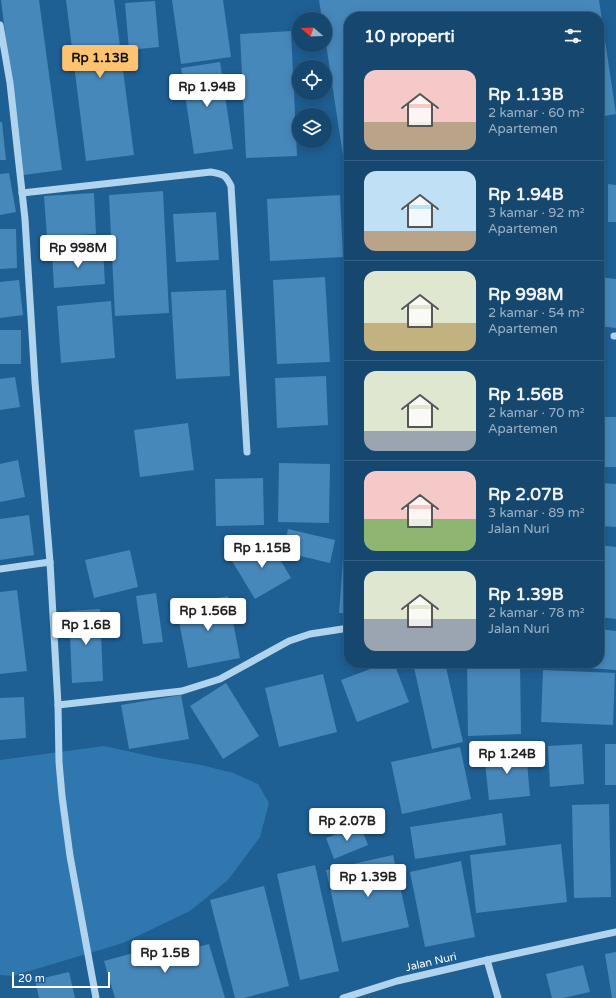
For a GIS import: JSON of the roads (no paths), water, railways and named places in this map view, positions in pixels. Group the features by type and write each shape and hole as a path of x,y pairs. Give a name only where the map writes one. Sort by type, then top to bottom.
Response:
{"street":[{"path":"0,26 10,83 25,220 35,382 50,562 58,705 59,762 68,841 96,998"},
{"path":"22,193 211,172 220,173 228,178 232,186 247,452"},
{"path":"0,569 50,562"},
{"path":"58,705 182,691 220,679 289,641 310,634 344,629"},
{"name":"Jalan Nuri","path":"343,998 397,981 616,932"},
{"path":"487,960 498,998"}]}
